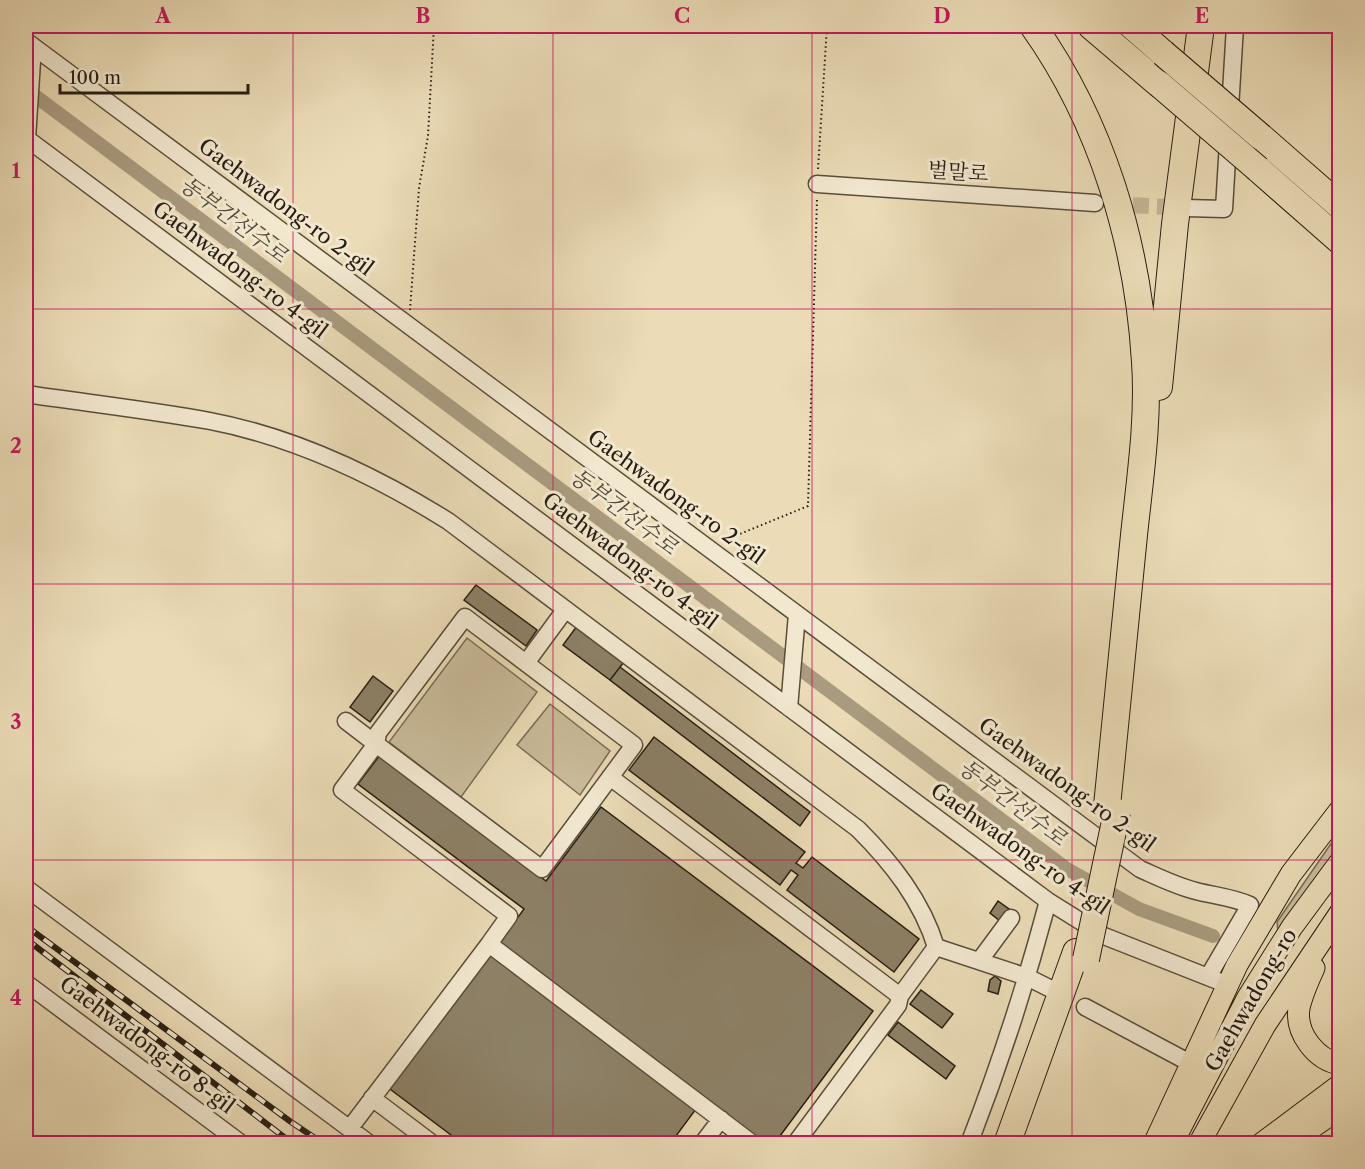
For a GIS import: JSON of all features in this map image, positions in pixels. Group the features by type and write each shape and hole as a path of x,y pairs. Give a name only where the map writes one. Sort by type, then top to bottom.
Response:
{"highway":[{"path":"1033,26 1051,50 1090,130 1113,188 1129,247 1140,306 1144,352 1143,444 1112,809"},
{"path":"1091,26 1340,241"},
{"path":"1132,26 1340,206"},
{"path":"1023,1143 1081,955 1112,809 1175,224 1201,26"},
{"path":"1007,1143 1081,955"}],"main road":[{"path":"1154,1143 1190,1063 1218,981 1291,874 1340,810"},
{"name":"Gaehwadong-ro","path":"1172,1143 1248,997 1292,927 1340,862"},
{"path":"1338,915 1303,993 1298,1011 1307,1044 1328,1062 1340,1064"},
{"name":"Gaehwadong-ro","path":"1199,1143 1264,1025 1338,915"},
{"path":"1260,1143 1340,1084"},
{"path":"1288,1143 1340,1108"}],"street":[{"path":"1186,208 1224,209 1235,26"},
{"name":"Gaehwadong-ro 2-gil","path":"30,47 716,553 797,620 1140,869 1179,886 1235,898 1250,905 1218,981"},
{"path":"27,135 30,47"},
{"name":"Gaehwadong-ro 4-gil","path":"27,135 790,700 1048,901 1104,936 1218,981"},
{"name":"벌말로","path":"817,184 1095,203"},
{"path":"26,394 211,422 305,450 409,497 448,522 858,829 890,864 923,911 936,947"},
{"path":"526,663 565,610"},
{"path":"345,721 376,744 542,869 634,745 465,617 378,733 376,744 342,790 509,916 381,1091 372,1098 350,1128"},
{"path":"790,700 797,620"},
{"path":"610,777 900,996"},
{"path":"26,888 369,1143"},
{"path":"969,1143 993,1081 1027,977 1048,901"},
{"path":"980,960 1011,918"},
{"path":"489,944 753,1143"},
{"path":"936,947 1027,977 1051,989"},
{"path":"795,1143 898,1005 900,996 936,947"},
{"name":"Gaehwadong-ro 8-gil","path":"26,983 242,1143"},
{"path":"1085,1007 1190,1063"},
{"path":"372,1098 433,1143"},
{"path":"702,1143 721,1119"}],"path":[{"path":"404,323 412,305 419,188 428,136 434,26"},
{"path":"716,553 730,538 808,506 817,184 827,26"}],"shaded area":[{"path":"467,638 537,692 461,797 389,742"},
{"path":"550,704 610,751 580,795 517,745"},
{"path":"1339,832 1339,851 1278,933 1277,922"}],"building":[{"path":"476,585 537,630 526,646 464,600"},
{"path":"577,626 624,662 610,680 563,645"},
{"path":"620,667 810,812 800,826 610,680"},
{"path":"373,676 393,691 370,722 350,707"},
{"path":"654,737 805,852 796,863 803,868 812,857 919,939 894,972 787,890 798,875 791,870 780,885 629,770"},
{"path":"380,755 546,881 601,807 873,1011 774,1144 766,1144 500,942 524,909 358,784"},
{"path":"998,901 1009,909 1000,921 990,913"},
{"path":"490,949 696,1109 670,1144 463,1144 390,1089"},
{"path":"995,976 1001,981 998,994 988,991 990,980"},
{"path":"921,990 953,1014 942,1028 910,1004"},
{"path":"898,1022 955,1066 946,1079 888,1035"}],"waterway":[{"name":"동부간선수로","path":"26,89 1067,869 1139,909 1213,936"}],"tunnel":[{"path":"1109,204 1186,208"}],"railway":[{"path":"26,926 324,1144"},
{"path":"26,939 293,1144"}]}
